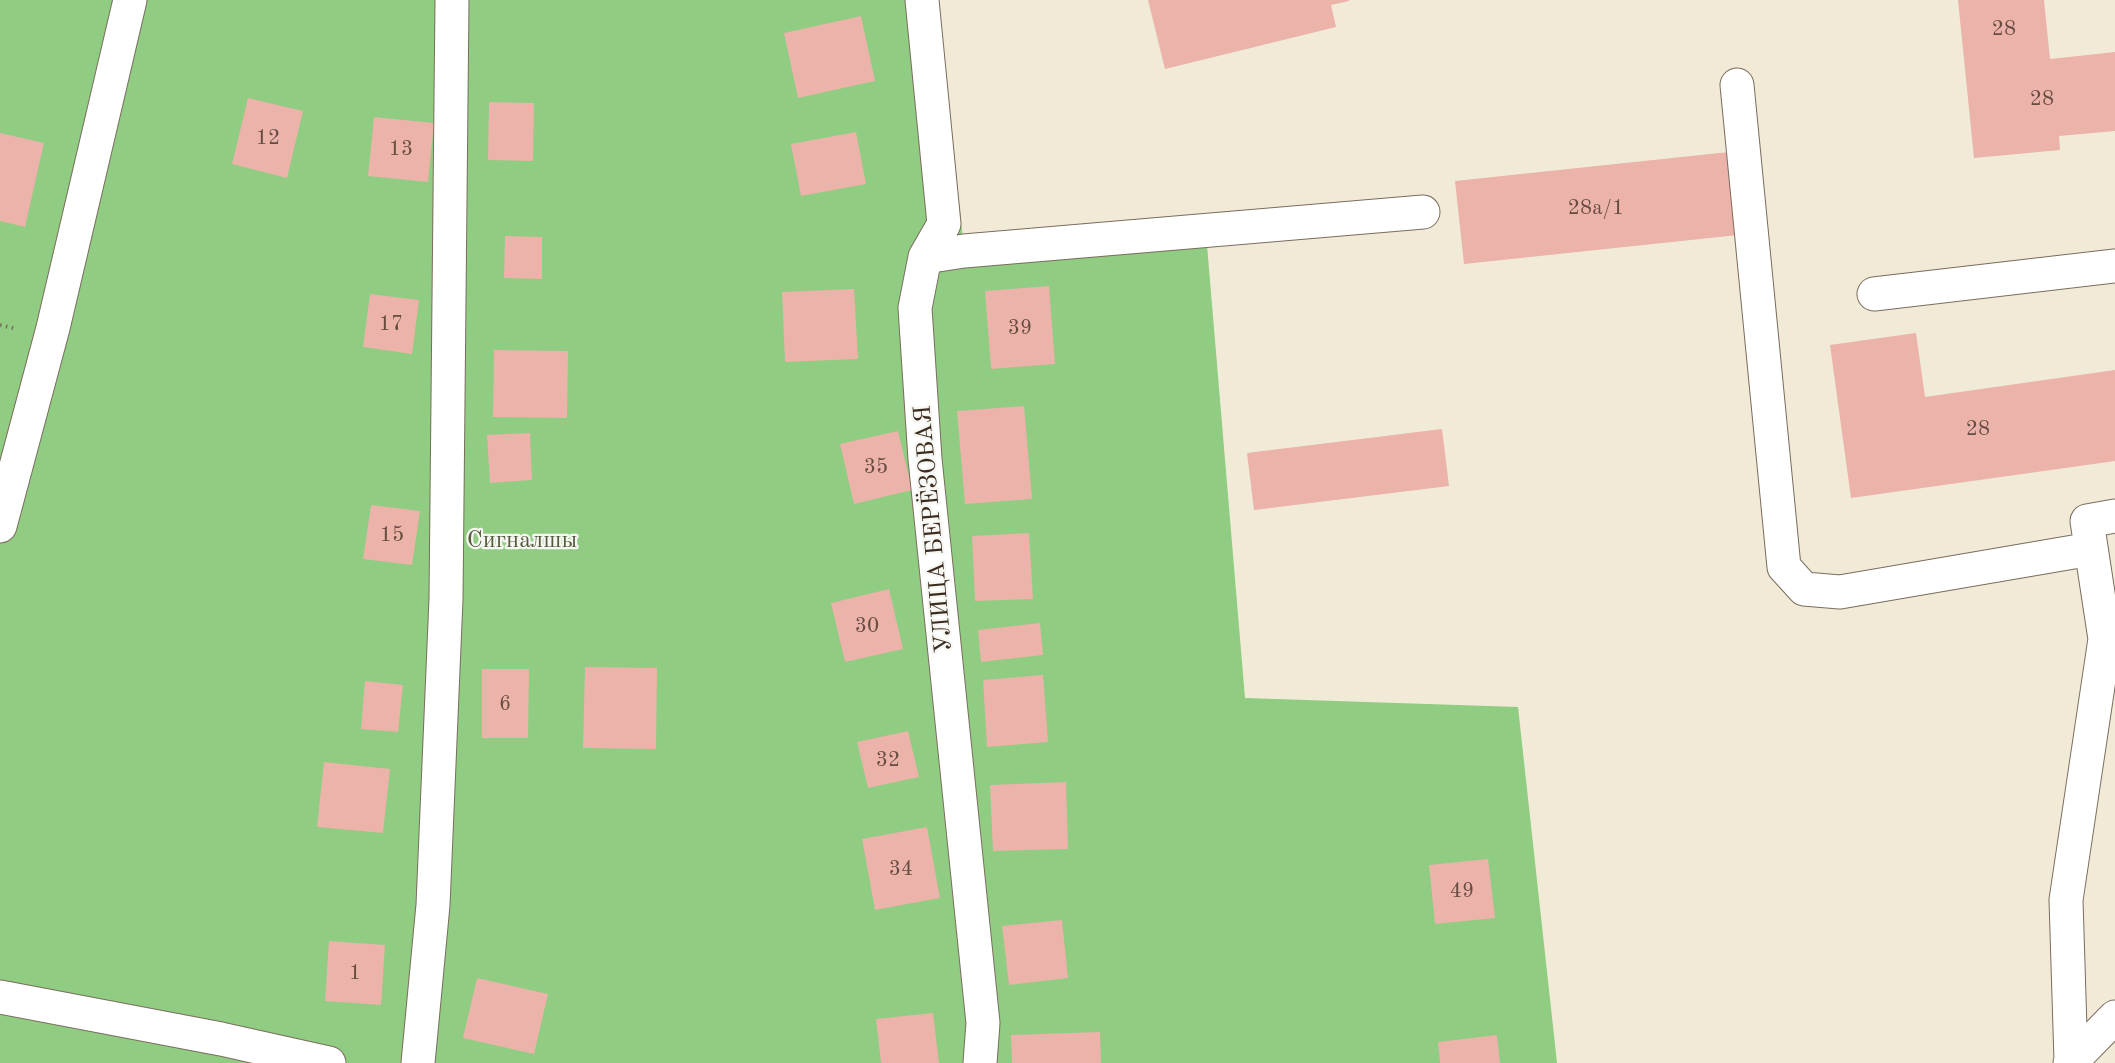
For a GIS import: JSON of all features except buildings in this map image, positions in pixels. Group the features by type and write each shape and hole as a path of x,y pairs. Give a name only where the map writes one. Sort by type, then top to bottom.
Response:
{"street":[{"path":"0,526 53,328 129,0"},
{"path":"418,1063 433,905 446,599 452,0"},
{"name":"УЛИЦА БЕРЁЗОВАЯ","path":"922,0 944,224 924,257 915,308 925,459 983,1023 980,1063"},
{"path":"1737,85 1784,567 1804,589 1840,592 2091,549"},
{"path":"924,257 964,251 1423,212"},
{"path":"1874,294 2115,266"},
{"path":"2070,1062 2066,900 2104,639 2087,521 2115,516"},
{"path":"0,997 221,1039 329,1063"},
{"path":"2070,1062 2115,1017"}],"green space":[{"name":"Сигналшы","path":"0,0 938,0 966,268 1207,245 1245,698 1518,707 1557,1063 0,1063"}]}
